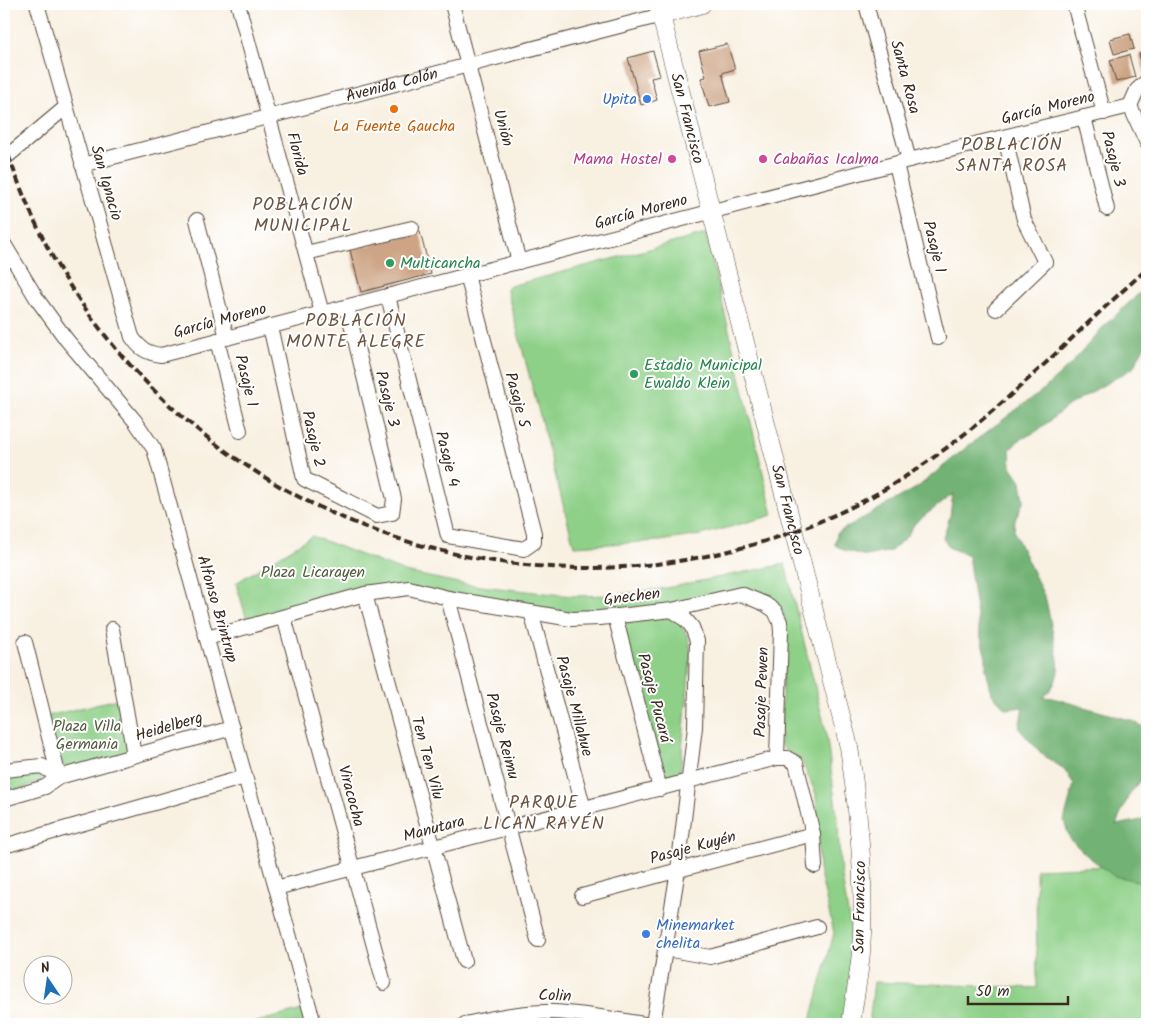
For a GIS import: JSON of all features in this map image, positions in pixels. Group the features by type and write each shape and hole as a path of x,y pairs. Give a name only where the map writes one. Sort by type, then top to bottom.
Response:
{"main road":[{"name":"Avenida Colón","path":"660,9 702,4"},
{"name":"San Francisco","path":"660,9 849,747 861,853 862,920 861,954 851,1024"}],"street":[{"name":"San Ignacio","path":"38,4 132,338 146,351 161,355"},
{"name":"Florida","path":"238,4 322,313"},
{"name":"Unión","path":"452,4 519,262"},
{"name":"Santa Rosa","path":"866,4 903,162"},
{"path":"1074,4 1104,113"},
{"name":"Avenida Colón","path":"82,165 468,65 660,9"},
{"path":"1147,81 1137,90 1130,106 1147,142"},
{"name":"García Moreno","path":"161,355 903,162 1130,106"},
{"path":"4,158 66,107"},
{"name":"Pasaje 3","path":"1084,117 1107,209"},
{"path":"996,310 1045,262 1024,220 1005,137"},
{"name":"Pasaje 1","path":"903,162 938,338"},
{"name":"Pasaje 1","path":"197,220 240,431"},
{"path":"306,253 412,228"},
{"name":"Alfonso Brintrup","path":"4,244 37,299 60,331 135,421 154,449 314,1024"},
{"name":"Pasaje 5","path":"467,275 534,533"},
{"name":"Pasaje 4","path":"388,296 448,536 524,549 534,542 534,533"},
{"name":"Pasaje 3","path":"347,306 394,499"},
{"name":"Pasaje 2","path":"270,326 304,479 376,516 392,513 394,499"},
{"name":"Gnechen","path":"207,638 365,594 409,588 448,598 571,619 600,618 672,610 680,614 692,627 697,641 695,727 678,870 653,1024"},
{"name":"Ten Ten Vilu","path":"365,594 464,960"},
{"name":"Pasaje Pewen","path":"672,610 742,594 775,611 782,631 777,758 786,758 796,763 813,834 815,866"},
{"name":"Pasaje Reimu","path":"448,598 538,940"},
{"name":"Pasaje Millahue","path":"531,612 584,808"},
{"name":"Pasaje Pucará","path":"615,616 660,788"},
{"name":"Viracocha","path":"284,617 384,983"},
{"path":"112,629 134,755"},
{"path":"25,642 59,777"},
{"name":"Heidelberg","path":"4,799 45,787 59,777 232,728"},
{"name":"Manutara","path":"276,888 777,758"},
{"path":"4,770 42,766 59,777"},
{"path":"4,846 245,777"},
{"name":"Pasaje Kuyén","path":"582,896 813,834"},
{"path":"666,949 710,957 817,927"},
{"name":"Colin","path":"465,1024 510,1015 552,1018 593,1016 644,1024"}],"green space":[{"name":"Estadio Municipal Ewaldo Klein","path":"706,234 773,515 701,535 660,541 574,546 506,287"},
{"path":"1147,286 1147,341 1133,368 1069,405 1037,431 1018,441 1010,450 1011,466 1021,481 1024,500 1015,520 1014,532 1046,600 1058,660 1055,681 1043,697 1053,698 1133,721 1147,729 1147,770 1128,797 1116,825 1147,819 1147,883 1114,876 1085,854 1070,839 1064,821 1074,784 1064,769 1043,755 1019,729 1023,707 1006,709 992,694 979,630 968,555 950,548 943,538 950,516 953,494 915,523 907,536 891,551 866,556 844,550 835,545 837,533 918,487 968,446 1044,389 1072,363 1102,328"},
{"name":"Plaza Licarayen","path":"312,536 405,572 463,584 572,596 615,595 661,589 785,564 826,732 838,823 840,865 854,949 845,1024 810,1024 834,933 819,869 816,794 801,760 785,750 780,744 785,619 780,605 750,591 666,606 573,613 397,586 247,620 236,583"},
{"path":"671,617 685,632 691,651 680,774 662,779 620,628 628,622"},
{"name":"Plaza Villa Germania","path":"117,699 128,746 126,755 70,770 61,763 48,716"},
{"name":"Plaza Villa Germania","path":"39,771 42,781 4,795 4,773"},
{"path":"1136,865 1147,872 1147,1024 869,1024 874,982 1037,988 1036,869"},
{"path":"302,1010 306,1024 249,1024"}],"building":[{"path":"1130,34 1134,49 1114,54 1110,39"},
{"path":"727,44 735,69 722,73 730,102 709,107 701,78 706,77 699,51"},
{"path":"653,51 660,76 651,78 657,100 641,105 628,58"},
{"path":"1147,52 1147,73 1145,73 1139,54"},
{"path":"1129,55 1135,77 1116,82 1110,60"},
{"name":"Multicancha","path":"420,232 431,274 361,292 350,250"}],"railway":[{"path":"4,143 34,220 74,292 143,379 225,450 316,506 416,544 520,564 627,567 734,550 839,513 884,490 965,434 1002,403 1147,269"}],"place":[{"name":"Upita","path":"647,99"},
{"name":"La Fuente Gaucha","path":"394,109"},
{"name":"Mama Hostel","path":"672,159"},
{"name":"Cabañas Icalma","path":"763,159"},
{"name":"Multicancha","path":"390,263"},
{"name":"Estadio Municipal Ewaldo Klein","path":"634,374"},
{"name":"Minemarket chelita","path":"646,934"}],"district":[{"name":"POBLACIÓN SANTA ROSA","path":"1012,155"},
{"name":"POBLACIÓN MUNICIPAL","path":"303,215"},
{"name":"POBLACIÓN MONTE ALEGRE","path":"356,331"},
{"name":"PARQUE LICAN RAYÉN","path":"544,813"}]}
